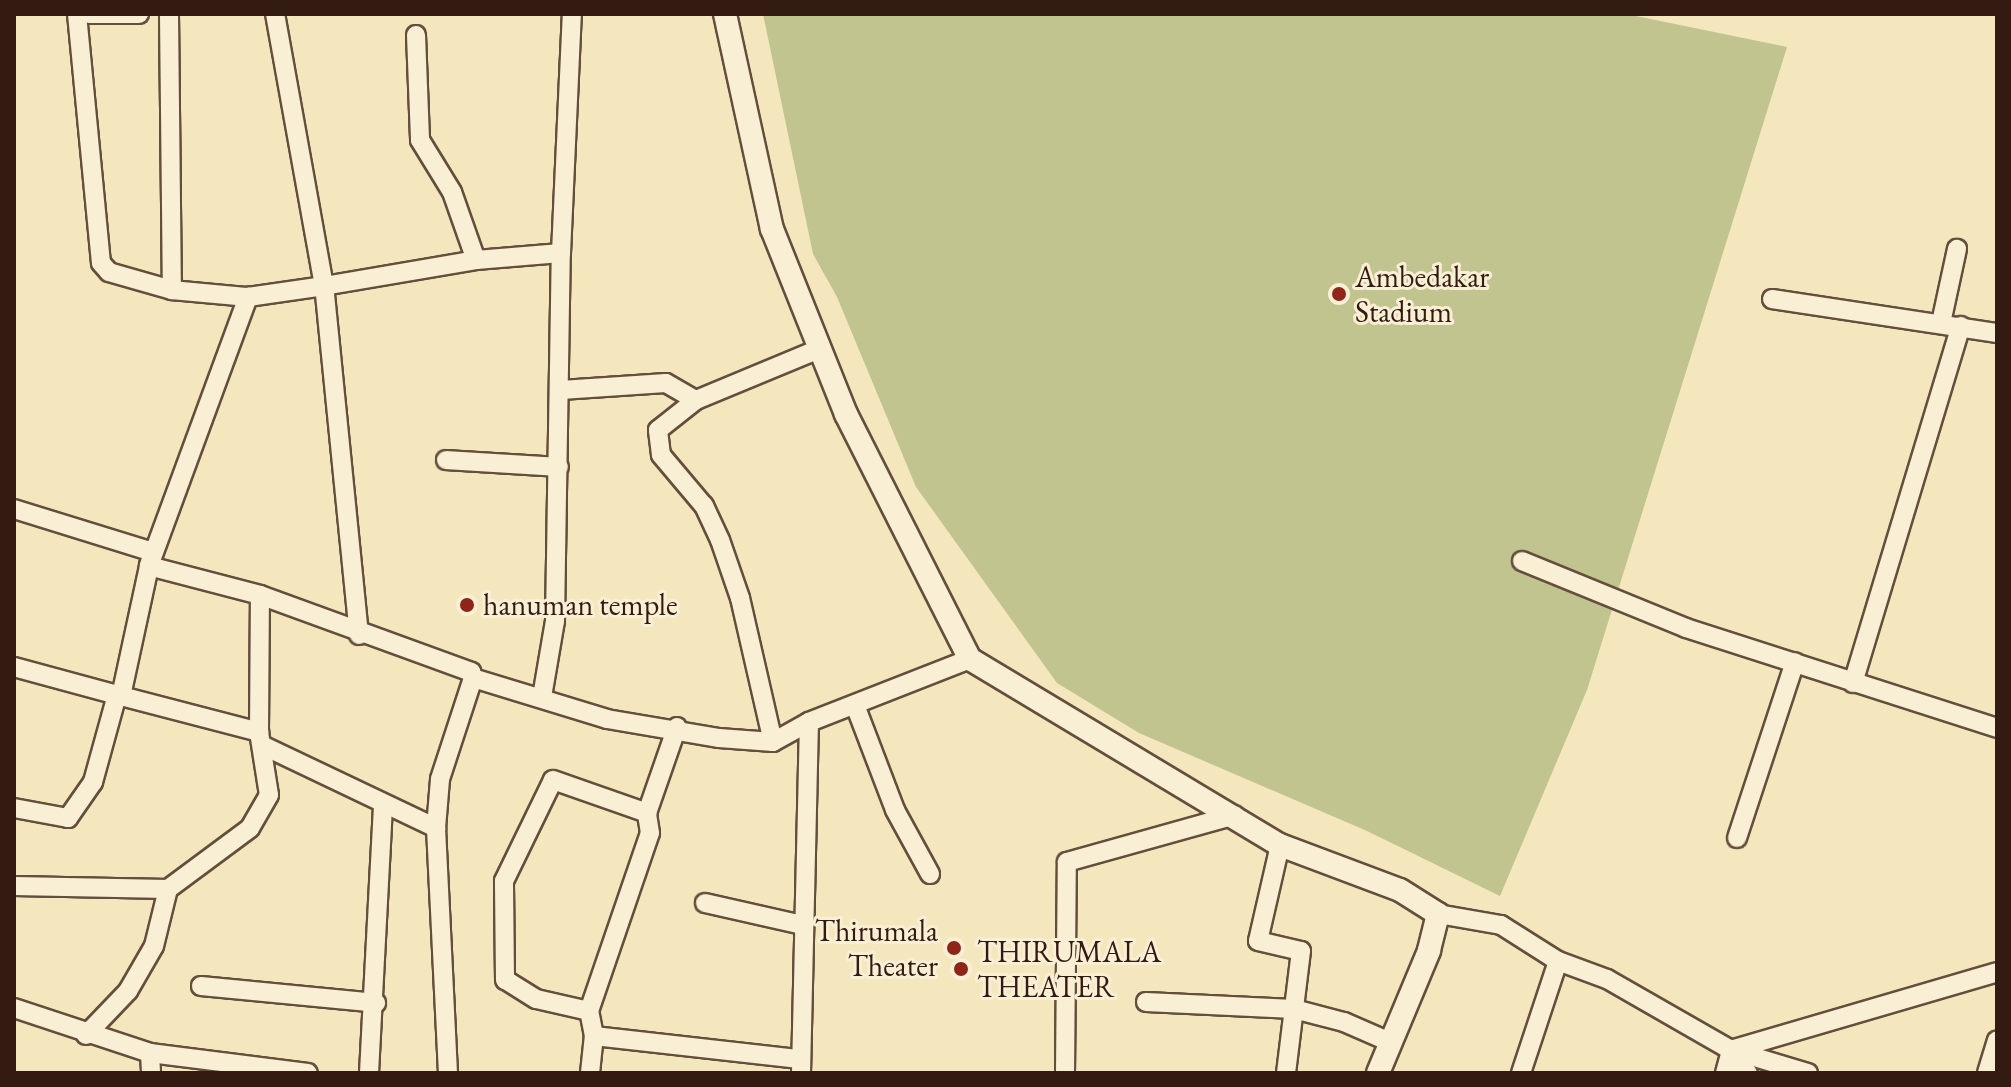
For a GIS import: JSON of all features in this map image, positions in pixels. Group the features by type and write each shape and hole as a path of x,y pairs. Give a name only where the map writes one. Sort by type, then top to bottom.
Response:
{"street":[{"path":"77,14 101,263 109,272 172,290 248,297 476,260 561,253"},
{"path":"89,14 139,14"},
{"path":"169,14 172,290"},
{"path":"275,14 324,286 359,635"},
{"path":"542,697 555,621 561,253 572,14"},
{"path":"725,14 772,229 846,414 970,659 1235,815 1280,845 1400,890 1438,914 1501,925 1558,961 1607,979 1731,1050 1808,1073"},
{"path":"416,35 420,140 452,192 476,260"},
{"path":"1941,323 1957,249"},
{"path":"149,566 248,297"},
{"path":"1772,299 1997,333"},
{"path":"1853,683 1961,326"},
{"path":"773,742 740,598 720,540 704,506 657,446 658,430 696,400 819,349"},
{"path":"561,390 666,383 696,400"},
{"path":"446,460 559,467"},
{"path":"14,509 153,552 119,696 93,782 68,818 14,808"},
{"path":"1522,561 1686,628 1997,728"},
{"path":"149,566 260,595 359,635 471,672 473,678 440,779 436,828 448,1073"},
{"path":"14,886 168,889 250,828 269,795 261,739 260,595"},
{"path":"473,678 607,719 677,727 719,738 773,742 809,722 970,659"},
{"path":"1737,838 1795,662"},
{"path":"14,667 261,739 383,806 436,828"},
{"path":"855,705 895,810 930,874"},
{"path":"594,1036 800,1066 809,722"},
{"path":"590,1073 594,1036 589,1011 650,833 647,813 677,727"},
{"path":"589,1011 536,999 505,980 504,881 553,780 647,813"},
{"path":"369,1073 376,1003 383,806"},
{"path":"1065,1073 1067,862 1235,815"},
{"path":"1280,845 1258,941 1301,951 1286,1073"},
{"path":"86,1035 128,991 154,946 168,889"},
{"path":"705,903 803,925"},
{"path":"1378,1073 1429,951 1438,914"},
{"path":"1521,1073 1558,961"},
{"path":"1731,1050 1997,972"},
{"path":"201,986 376,1003"},
{"path":"1146,1002 1294,1009 1344,1022 1392,1043"},
{"path":"14,1008 86,1035 150,1053 308,1073"},
{"path":"1987,1073 1997,1041"},
{"path":"1725,1073 1731,1050"},
{"path":"1731,1050 1748,1073"},
{"path":"150,1053 151,1073"}],"green space":[{"path":"763,14 1626,14 1787,47 1587,690 1500,896 1367,831 1139,733 1057,683 916,487 837,297 813,254"}],"place":[{"name":"Ambedakar Stadium","path":"1339,294"},
{"name":"hanuman temple","path":"467,605"},
{"name":"Thirumala Theater","path":"954,948"},
{"name":"THIRUMALA THEATER","path":"961,969"}]}
